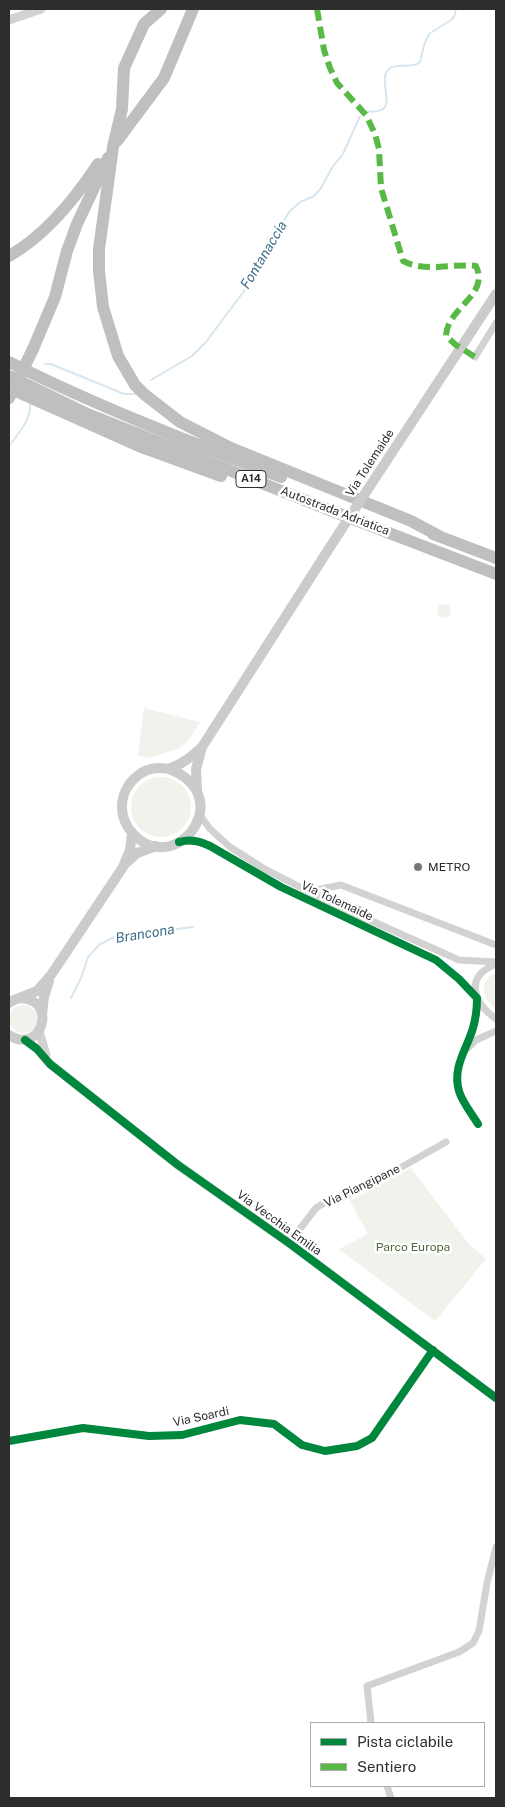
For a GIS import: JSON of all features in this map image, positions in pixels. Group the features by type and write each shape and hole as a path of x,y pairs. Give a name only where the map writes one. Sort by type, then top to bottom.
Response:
{"highway":[{"path":"161,9 144,24 124,68 122,109 113,147 100,240 100,292 107,324 118,356 135,385 144,394 167,413 193,429 214,440 412,521 441,537"},
{"path":"9,398 33,349 55,297 77,224 113,147 164,78 193,9"},
{"path":"9,256 26,245 50,224 82,187 104,155 113,147"},
{"name":"Autostrada Adriatica","path":"9,362 51,383 168,434 496,558"},
{"name":"Autostrada Adriatica","path":"9,376 85,413 496,574"},
{"path":"9,388 139,446 232,480 337,513"}],"main road":[{"name":"Via Tolemaide","path":"200,815 196,769 202,747 339,533 496,294"},
{"name":"Via Tolemaide","path":"123,867 130,850 132,834 125,823 122,810 123,796 128,786 136,777 146,771 158,768 169,769 186,760 202,747"},
{"path":"169,769 181,773 197,791"},
{"path":"179,842 189,835 196,826 200,815"},
{"path":"132,834 143,842 156,846"},
{"name":"Via Tolemaide","path":"11,1002 37,991 51,975 123,867 137,853 156,846 168,846 179,842"},
{"name":"Via Tolemaide","path":"39,1031 43,1023 42,1014 46,987 51,975"},
{"name":"Via Tolemaide","path":"11,1002 26,998 37,1005 42,1014"},
{"path":"9,1046 32,1038 39,1031"},
{"path":"9,1035 23,1040"}],"street":[{"path":"9,20 41,9"},
{"path":"475,357 496,323"},
{"name":"Via Tolemaide","path":"200,815 210,829 230,848 263,868 376,923 459,960 496,963"},
{"name":"Via Tolemaide","path":"179,842 194,841 210,846 287,890 436,960 454,974 477,998 489,1014 496,1019"},
{"path":"309,891 318,891 341,885 496,945"},
{"name":"Via Tolemaide","path":"478,1124 459,1092 458,1068 473,1029 477,1011 477,977 496,963"},
{"path":"39,1031 50,1064"},
{"path":"462,1056 476,1040 496,1031"},
{"name":"Via Vecchia Emilia","path":"23,1040 37,1049 50,1064 178,1165 289,1243 496,1398"},
{"name":"Via Piangipane","path":"289,1243 316,1208 377,1181 446,1142"},
{"name":"Via Soardi","path":"9,1441 83,1428 149,1436 182,1435 240,1420 274,1424 302,1445 325,1451 357,1446 372,1438 433,1350"},
{"path":"371,1722 367,1686 459,1652 473,1643 479,1631 487,1583 496,1547"}],"green space":[{"path":"441,604 447,604 451,611 447,618 441,618 437,614 437,608"},
{"path":"144,708 200,722 189,740 180,748 149,758 138,755"},
{"path":"155,777 167,777 178,782 186,790 191,801 189,819 178,832 167,837 155,837 144,832 136,824 131,813 131,801 136,790 144,782"},
{"path":"496,972 496,1010 485,995 484,985 490,976"},
{"path":"23,1005 33,1009 37,1019 33,1029 23,1033 13,1029 9,1019 13,1009"},
{"name":"Parco Europa","path":"411,1168 469,1244 486,1259 435,1321 339,1249 368,1234 350,1201"}],"waterway":[{"name":"Fontanaccia","path":"367,112 380,111 385,106 385,75 387,71 394,66 412,65 420,62 429,34 451,20 456,9"},
{"name":"Fontanaccia","path":"151,380 192,356 206,342 244,291 289,212 300,202 314,196 321,188 333,166 343,154 360,116"},
{"name":"Fontanaccia","path":"45,364 51,364 124,394 136,394"},
{"name":"Fontanaccia","path":"9,446 26,421 30,404"},
{"name":"Brancona","path":"71,998 81,978 88,957 99,945 114,937 193,927"}],"marked path":[{"path":"317,9 324,50 330,68 337,83 366,115 375,134 379,149 381,188 403,261 412,265 430,267 476,266 479,276 477,286 473,294 453,317 448,326 446,336 475,357"}],"cycle path":[{"path":"179,842 195,841 210,846 281,887 436,960 459,979 477,998 474,1024 461,1058 457,1082 462,1099 478,1124"},
{"path":"25,1040 37,1049 50,1064 178,1165 289,1243 496,1398"},
{"path":"9,1441 83,1428 149,1436 182,1435 240,1420 274,1424 302,1445 325,1451 357,1446 372,1438 433,1350"}],"place":[{"name":"METRO","path":"418,867"}]}
